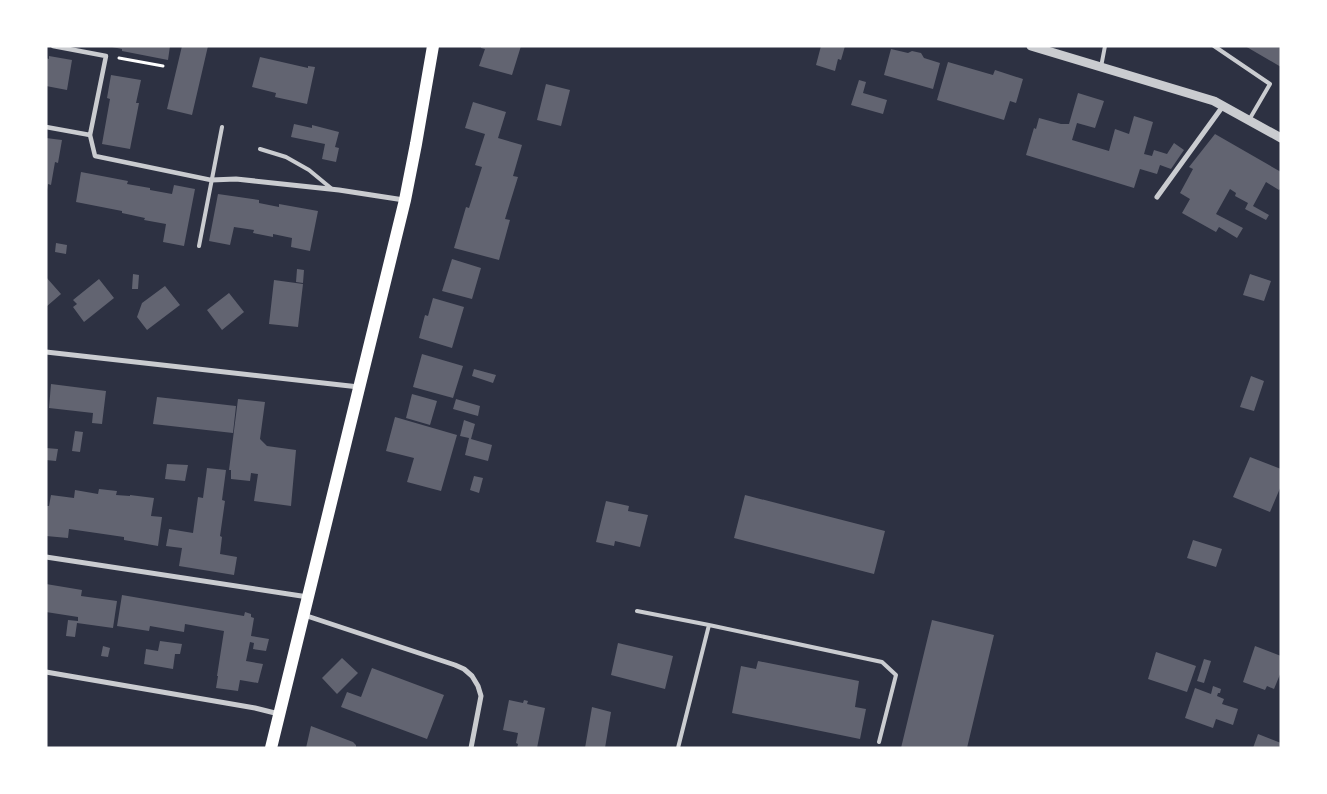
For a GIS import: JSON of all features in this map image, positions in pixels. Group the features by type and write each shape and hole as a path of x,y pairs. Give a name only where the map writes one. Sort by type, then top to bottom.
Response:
{"main road":[{"path":"271,748 405,200 433,46"}],"street":[{"path":"53,46 106,56 90,134 95,156 212,180 236,179 332,189 405,200"},
{"path":"1031,46 1214,101 1281,138"},
{"path":"1157,197 1223,106"},
{"path":"46,127 90,134"},
{"path":"46,352 359,388"},
{"path":"46,556 308,597"},
{"path":"304,615 464,669 475,681 481,696 471,748"},
{"path":"46,672 280,714"}],"lane":[{"path":"1101,67 1105,46"},
{"path":"1214,46 1270,84 1249,120"},
{"path":"199,246 222,127"},
{"path":"260,150 286,156 310,170 332,189"},
{"path":"637,611 882,662 896,675 879,742"},
{"path":"678,748 709,625"}],"path":[{"path":"106,56 163,66"}],"building":[{"path":"112,46 170,46 168,60 122,51 122,49"},
{"path":"182,46 208,46 192,115 167,109"},
{"path":"481,46 521,46 512,75 479,66 485,49 481,48"},
{"path":"821,46 845,46 841,60 838,59 835,71 816,65"},
{"path":"1245,46 1281,46 1281,67"},
{"path":"891,49 908,53 912,51 921,53 924,58 940,63 933,89 884,75"},
{"path":"49,56 72,60 67,90 46,86 46,58 49,59"},
{"path":"260,57 308,68 308,66 315,67 307,104 275,97 276,93 252,87"},
{"path":"948,62 993,75 995,70 1023,79 1016,103 1010,101 1004,120 937,100"},
{"path":"111,75 141,80 136,103 139,103 130,149 102,144 110,99 107,98"},
{"path":"859,80 866,82 863,93 887,100 883,114 851,105"},
{"path":"546,84 570,90 561,126 537,120"},
{"path":"1078,93 1104,101 1095,128 1077,123 1072,140 1109,151 1115,129 1129,134 1134,116 1153,122 1144,154 1152,156 1154,150 1167,154 1174,143 1184,150 1171,169 1160,165 1157,174 1140,169 1134,188 1026,155 1039,118 1061,124 1069,124"},
{"path":"473,102 506,112 498,138 522,145 513,176 518,177 505,219 510,220 499,260 454,248 466,207 469,208 482,167 475,165 485,134 465,128"},
{"path":"294,124 312,128 312,125 339,132 335,147 339,148 336,162 322,159 325,144 291,137"},
{"path":"1215,134 1281,172 1281,188 1279,190 1266,182 1253,206 1269,215 1266,220 1245,209 1248,203 1235,196 1236,193 1230,189 1216,214 1243,228 1237,238 1219,227 1216,232 1182,213 1190,199 1180,193 1193,169 1189,167"},
{"path":"46,138 62,140 58,163 55,162 51,185 48,184 47,190 46,190"},
{"path":"81,172 128,181 127,184 172,194 174,185 195,189 184,246 163,242 166,224 144,220 145,218 122,213 122,211 76,202"},
{"path":"218,194 259,200 259,203 279,207 279,204 318,211 310,251 291,247 292,238 273,234 273,237 253,233 254,230 234,227 230,245 209,241"},
{"path":"56,243 67,245 66,254 55,252"},
{"path":"452,259 481,268 472,299 442,291"},
{"path":"297,269 304,270 303,283 296,282"},
{"path":"133,274 139,275 138,289 132,289"},
{"path":"1250,274 1271,281 1264,301 1243,295"},
{"path":"46,277 61,294 46,307"},
{"path":"99,279 114,298 84,322 73,307 77,304 73,300"},
{"path":"274,280 303,284 298,327 269,324"},
{"path":"165,286 180,305 147,330 137,317 142,303"},
{"path":"229,293 244,312 222,330 207,310"},
{"path":"433,298 464,307 452,348 419,338 425,315 428,316"},
{"path":"422,354 463,366 453,398 413,387"},
{"path":"474,369 496,375 493,383 472,376"},
{"path":"1251,376 1264,381 1254,411 1240,407"},
{"path":"51,384 106,391 102,424 92,423 93,413 49,408"},
{"path":"412,394 437,401 430,425 406,418"},
{"path":"157,397 236,406 233,433 153,424"},
{"path":"238,399 265,402 260,439 267,446 296,450 291,506 254,501 258,474 251,473 250,481 231,479 231,470 229,470"},
{"path":"456,399 480,406 478,416 453,409"},
{"path":"395,417 457,435 441,491 407,482 414,458 386,451"},
{"path":"464,420 475,424 471,439 492,445 488,461 465,455 469,438 460,436"},
{"path":"75,431 83,432 80,452 72,451"},
{"path":"46,448 58,449 56,461 46,460"},
{"path":"1250,457 1281,469 1281,486 1270,512 1233,497"},
{"path":"167,464 188,465 185,481 165,479"},
{"path":"207,468 226,470 222,500 225,501 220,536 222,537 220,554 237,557 234,575 179,566 182,548 166,546 169,529 193,533 198,497 203,498"},
{"path":"474,476 483,478 479,493 470,490"},
{"path":"99,489 117,491 116,495 154,498 151,516 162,517 158,546 124,540 124,537 69,529 68,538 46,536 46,506 49,506 51,495 74,498 75,490 98,494"},
{"path":"745,495 885,531 874,574 734,538"},
{"path":"606,501 629,506 628,511 648,515 640,547 615,541 614,546 596,542"},
{"path":"1193,540 1222,549 1216,567 1187,558"},
{"path":"46,584 82,590 81,596 117,601 113,628 77,623 75,637 66,636 68,620 78,621 78,617 46,612"},
{"path":"122,595 244,616 245,612 251,614 251,617 254,618 251,636 269,639 266,651 253,649 254,643 250,642 246,661 263,664 258,683 240,680 238,691 216,688 224,631 185,624 184,632 150,626 149,631 117,626"},
{"path":"932,620 994,635 967,748 901,748"},
{"path":"160,641 182,644 180,654 175,654 173,669 144,664 146,649 158,651"},
{"path":"618,643 673,656 665,689 611,675"},
{"path":"103,646 110,648 108,657 101,656"},
{"path":"1255,646 1281,656 1281,672 1274,689 1267,686 1265,690 1243,682"},
{"path":"1156,652 1196,666 1187,692 1148,679"},
{"path":"342,658 358,673 337,694 322,678"},
{"path":"1204,659 1211,661 1204,683 1197,681"},
{"path":"758,661 859,681 855,707 866,709 860,739 732,713 741,666 756,669"},
{"path":"372,668 444,695 427,739 341,707 347,692 361,697"},
{"path":"1213,686 1221,689 1217,696 1224,699 1222,704 1238,709 1233,725 1216,719 1213,728 1185,718 1195,688 1211,694"},
{"path":"509,700 523,703 524,700 528,701 527,704 545,708 537,748 517,748 518,733 503,730"},
{"path":"592,707 611,712 605,748 585,748"},
{"path":"311,726 353,742 356,748 306,748"},
{"path":"1258,734 1281,743 1281,748 1253,748"}]}
